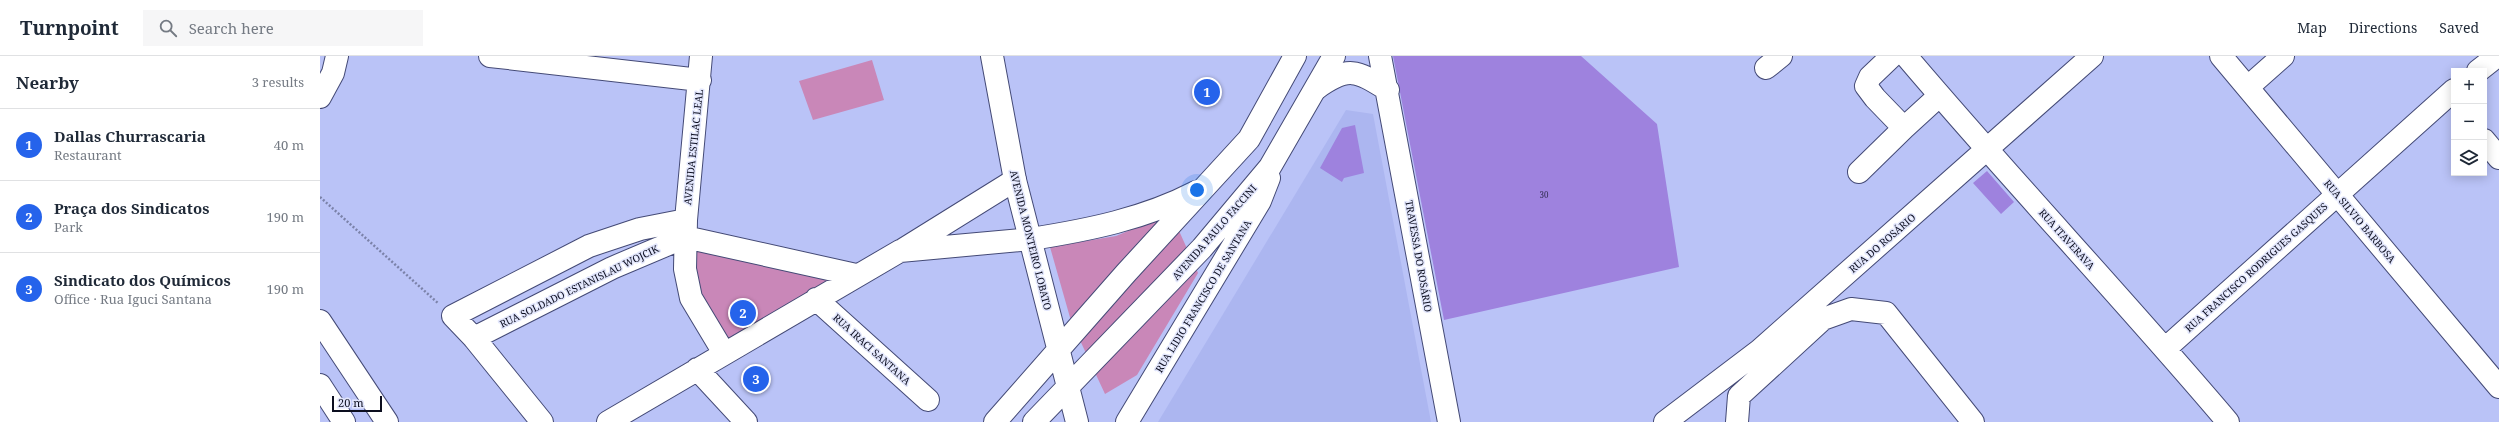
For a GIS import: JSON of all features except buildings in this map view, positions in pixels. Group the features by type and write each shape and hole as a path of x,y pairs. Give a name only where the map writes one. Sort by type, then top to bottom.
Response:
{"street":[{"path":"320,97 333,73 337,56"},
{"path":"490,56 700,80"},
{"name":"AVENIDA ESTILAC LEAL","path":"701,56 700,80 685,228 685,269 690,298 724,353"},
{"name":"AVENIDA MONTEIRO LOBATO","path":"992,56 1015,180 1077,422"},
{"path":"995,422 1249,139 1295,56"},
{"name":"AVENIDA PAULO FACCINI","path":"1034,422 1202,248 1270,167 1318,88 1334,56"},
{"name":"TRAVESSA DO ROSÁRIO","path":"1380,56 1388,90 1449,422"},
{"path":"1892,56 1870,77 1866,86 1874,98 1904,128"},
{"name":"RUA ITAVERAVA","path":"1906,56 1986,151 2166,348 2228,422"},
{"name":"RUA DO ROSÁRIO","path":"1665,422 1760,350 2092,56"},
{"name":"RUA SILVIO BARBOSA","path":"2221,56 2499,387"},
{"path":"2248,87 2283,56"},
{"path":"2482,68 2496,56"},
{"path":"1318,88 1332,77 1353,71 1363,74 1388,90"},
{"path":"1859,172 1939,96"},
{"name":"RUA FRANCISCO RODRIGUES GASQUES","path":"2166,348 2338,194 2451,98"},
{"path":"2487,144 2499,158"},
{"name":"RUA LIDIO FRANCISCO DE SANTANA","path":"1127,422 1260,200 1269,178 1270,167"},
{"path":"608,422 900,251 1015,180"},
{"path":"900,251 1031,239 1084,230 1123,221 1160,208 1206,187"},
{"path":"542,422 474,338 453,316 589,246 640,229 685,228 856,276"},
{"name":"RUA SOLDADO ESTANISLAU WOJCIK","path":"474,338 612,268 685,228"},
{"name":"RUA IRACI SANTANA","path":"816,299 928,400"},
{"path":"1737,422 1739,396 1823,319 1851,309 1886,313 1973,422"},
{"path":"320,322 386,422"},
{"path":"697,369 746,422"},
{"path":"320,385 344,422"}],"path":[{"path":"320,197 453,316"}],"shaded area":[{"path":"872,60 884,100 813,120 799,81"},
{"path":"1346,110 1373,114 1431,422 1158,422"},
{"path":"1171,213 1198,273 1137,375 1105,394 1071,321 1050,247 1116,236"},
{"path":"694,240 839,277 725,344 693,282"}],"place":[{"name":"Dallas Churrascaria","path":"1207,92"},
{"name":"Praça dos Sindicatos","path":"743,313"},
{"name":"Sindicato dos Químicos","path":"756,379"}]}
